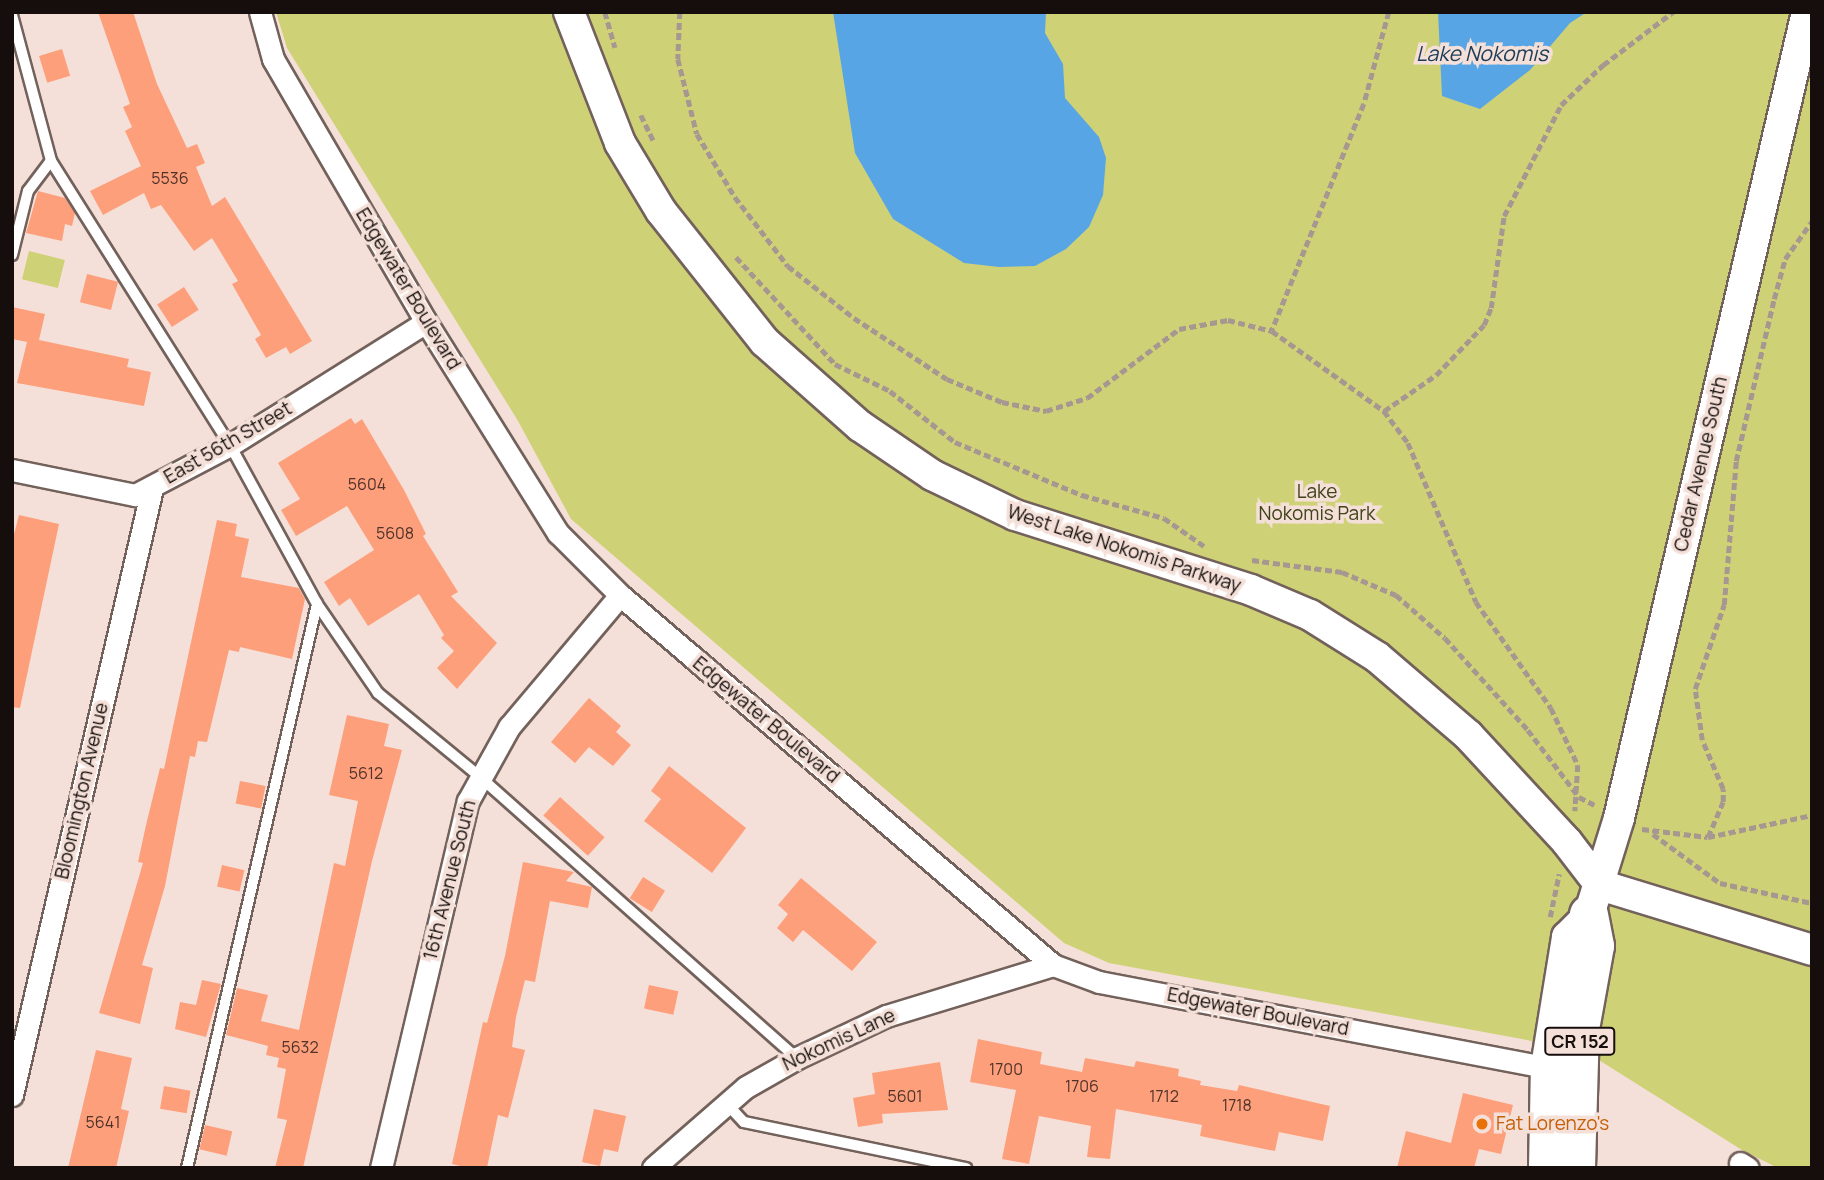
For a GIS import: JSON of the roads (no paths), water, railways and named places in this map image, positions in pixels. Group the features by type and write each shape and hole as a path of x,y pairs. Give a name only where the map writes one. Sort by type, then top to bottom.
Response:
{"highway":[{"name":"Cedar Avenue South","path":"1576,1168 1580,1029 1595,946 1595,900"}],"street":[{"name":"Edgewater Boulevard","path":"260,12 274,59 426,323 558,533 620,596 1053,965 1099,982 1546,1067"},
{"name":"West Lake Nokomis Parkway","path":"569,12 620,143 661,211 765,342 860,426 932,475 1014,515 1251,590 1310,615 1377,657 1468,735 1567,842 1595,900"},
{"name":"Cedar Avenue South","path":"1544,1168 1546,1067 1567,937 1595,900 1807,12"},
{"name":"East 56th Street","path":"12,470 135,495 229,445 426,323"},
{"name":"Bloomington Avenue","path":"12,1095 152,488"},
{"name":"16th Avenue South","path":"382,1168 457,842 479,776 509,727 620,596"},
{"path":"1595,900 1812,950"},
{"name":"Nokomis Lane","path":"653,1168 726,1103 797,1058 886,1016 1053,965"}],"lane":[{"path":"12,15 51,162 229,445 317,604 378,693 479,776 797,1058"},
{"path":"12,255 28,191 51,162"},
{"path":"187,1168 317,604"},
{"path":"726,1103 744,1122 966,1168"}],"water":[{"path":"833,12 1046,12 1045,33 1063,64 1065,98 1099,137 1106,158 1103,195 1089,227 1066,249 1035,266 999,267 964,263 893,219 855,153"},
{"name":"Lake Nokomis","path":"1438,12 1587,12 1570,23 1530,70 1480,109 1442,96"}],"place":[{"name":"Fat Lorenzo's","path":"1482,1124"}],"park label":[{"name":"Lake Nokomis Park","path":"1317,503"}]}
